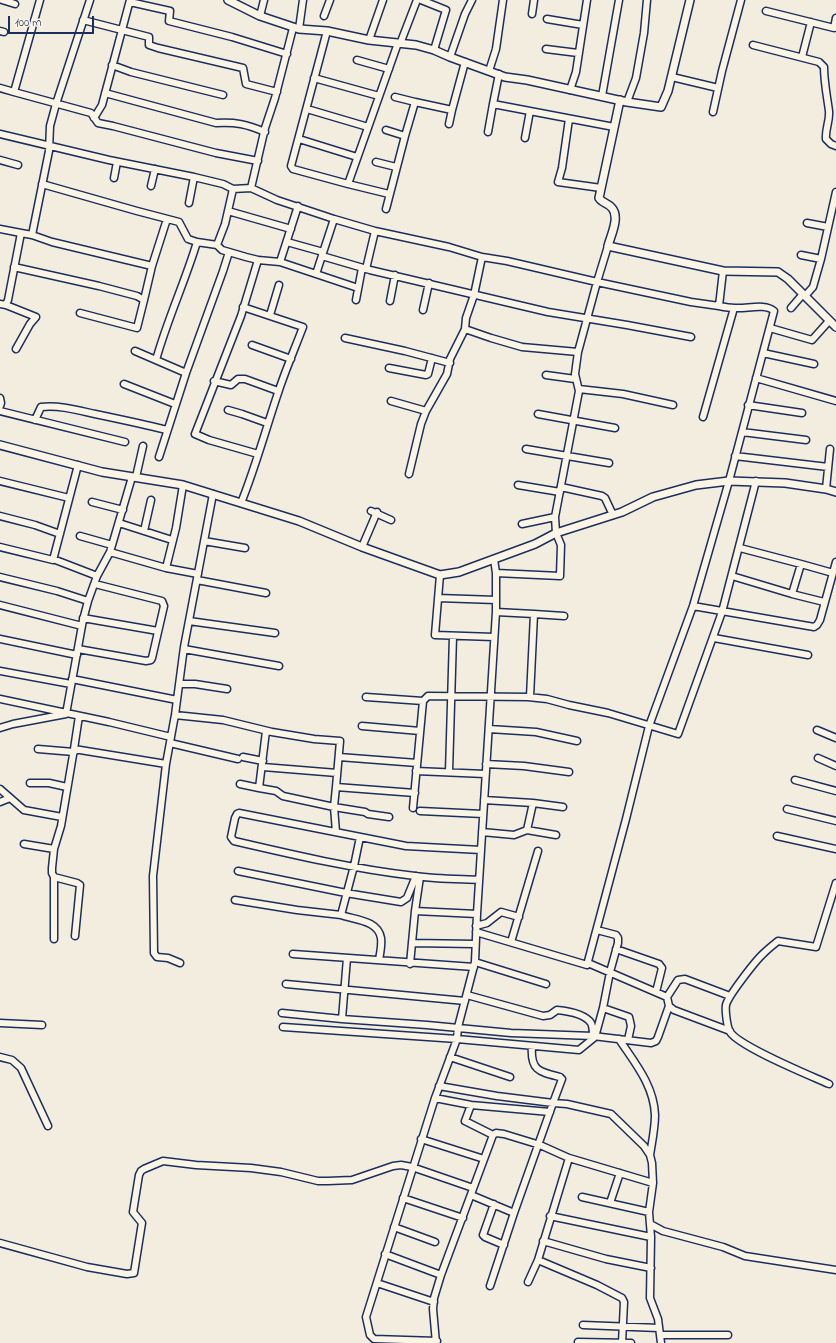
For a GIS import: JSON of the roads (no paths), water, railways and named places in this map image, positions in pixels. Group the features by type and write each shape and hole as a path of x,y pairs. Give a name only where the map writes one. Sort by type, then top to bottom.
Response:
{"street":[{"path":"2,0 15,4"},
{"path":"14,92 40,0"},
{"path":"32,235 49,146 50,126 90,0"},
{"path":"228,0 260,16 296,28 327,31 369,40 416,45 434,50 498,74 623,101 661,107 668,92 690,0"},
{"path":"260,16 264,0"},
{"path":"251,188 265,132 303,0"},
{"path":"324,16 330,0"},
{"path":"369,40 383,0"},
{"path":"348,184 389,69 417,0"},
{"path":"421,0 446,10 434,50"},
{"path":"450,57 465,14 472,0"},
{"path":"489,71 496,49 503,0"},
{"path":"532,14 534,0"},
{"path":"570,90 576,72 587,0"},
{"path":"602,96 618,0"},
{"path":"496,573 560,576 561,544 556,533 555,517 579,389 575,379 578,352 586,318 615,218 614,211 610,206 599,198 614,128 623,101 636,78 644,33 647,0"},
{"path":"713,112 741,0"},
{"path":"94,118 102,105 130,1 170,11 169,21 287,54"},
{"path":"766,11 835,29 836,18"},
{"path":"547,19 583,25"},
{"path":"83,20 149,37 150,45 158,48 242,68 246,84 277,92"},
{"path":"802,57 811,22"},
{"path":"327,31 291,168 389,194"},
{"path":"753,45 819,62 824,67 824,79 829,112 825,132 826,139 831,144 836,146"},
{"path":"546,49 578,53"},
{"path":"357,60 389,69"},
{"path":"449,124 465,62"},
{"path":"112,65 131,72 223,95"},
{"path":"488,132 498,74"},
{"path":"672,77 718,88"},
{"path":"314,78 379,96"},
{"path":"0,88 91,113 98,123 216,153 258,162"},
{"path":"105,93 216,123 234,122 251,126 265,132"},
{"path":"396,97 452,110"},
{"path":"386,209 396,167 415,102"},
{"path":"493,104 614,128"},
{"path":"307,109 368,127"},
{"path":"525,138 530,111"},
{"path":"569,119 562,168 558,182 601,188"},
{"path":"386,130 405,136"},
{"path":"0,134 117,162 194,177 223,184 233,189 251,188 277,200 375,232 449,247 482,257 507,261 691,302 734,308 762,307 774,311 729,481 693,606 649,726 588,963"},
{"path":"299,139 357,156"},
{"path":"0,160 18,165"},
{"path":"114,178 117,162"},
{"path":"376,162 396,167"},
{"path":"151,186 155,169"},
{"path":"189,203 194,177"},
{"path":"42,184 179,222 188,239 217,245 222,250 258,260 280,262 358,288"},
{"path":"217,245 228,211 233,189"},
{"path":"791,308 813,287 836,192"},
{"path":"280,262 298,206"},
{"path":"228,211 291,229"},
{"path":"80,313 137,328 152,266 168,219"},
{"path":"316,274 334,219"},
{"path":"807,223 828,227"},
{"path":"0,228 152,266"},
{"path":"356,300 358,288 375,232"},
{"path":"16,349 30,324 36,317 3,304 14,267 21,233"},
{"path":"156,360 163,336 197,242"},
{"path":"287,242 364,268 474,295 548,312 691,337"},
{"path":"608,246 723,271 778,272 788,279 836,327"},
{"path":"159,457 175,404 229,252"},
{"path":"801,255 821,259"},
{"path":"409,474 421,424 426,411 447,374 457,343 465,329 466,318 474,295 482,257"},
{"path":"258,260 243,306 195,434 209,440 258,454"},
{"path":"14,267 99,286 137,296 144,300"},
{"path":"719,306 723,271"},
{"path":"390,301 395,275"},
{"path":"423,310 429,283"},
{"path":"270,315 279,285"},
{"path":"241,503 252,476 278,391 303,327 243,306"},
{"path":"704,417 734,308"},
{"path":"770,328 812,340 830,321"},
{"path":"465,329 522,347 578,352"},
{"path":"345,338 450,363"},
{"path":"252,345 291,359"},
{"path":"135,351 186,373"},
{"path":"763,353 814,364"},
{"path":"389,368 426,375 428,374 432,358"},
{"path":"546,375 575,379"},
{"path":"756,378 836,401"},
{"path":"214,381 232,385 238,379 245,379 278,391"},
{"path":"124,384 175,404"},
{"path":"579,389 623,394 673,405"},
{"path":"0,398 0,406"},
{"path":"391,401 426,411"},
{"path":"748,405 802,412"},
{"path":"36,420 41,407 53,406 118,418 168,430"},
{"path":"228,410 267,423"},
{"path":"0,411 125,442"},
{"path":"538,414 615,428"},
{"path":"742,432 806,440"},
{"path":"0,445 102,472 183,485 299,521 362,547 440,575 459,572 535,544 556,533 613,515 653,497 696,485 729,481 756,481 785,483 826,489 836,492"},
{"path":"66,714 83,618 97,576 110,552 143,446"},
{"path":"526,449 609,463"},
{"path":"826,489 830,449"},
{"path":"735,456 828,467"},
{"path":"53,560 78,465"},
{"path":"0,481 69,498"},
{"path":"413,808 423,701 428,696 528,697 547,699 608,713 678,734 714,638 740,548 756,481"},
{"path":"166,568 183,485"},
{"path":"518,485 599,494 605,498 613,515"},
{"path":"180,963 168,958 157,956 153,950 153,876 166,764 175,715 184,649 213,494"},
{"path":"144,531 151,500"},
{"path":"92,502 123,510"},
{"path":"362,547 375,512 391,520"},
{"path":"0,516 60,534"},
{"path":"522,524 555,517"},
{"path":"119,523 172,540"},
{"path":"80,536 112,545"},
{"path":"204,541 245,548"},
{"path":"0,547 53,560 97,576"},
{"path":"740,548 833,573"},
{"path":"110,552 197,578 266,593"},
{"path":"493,1135 441,1275 433,1309 436,1342 372,1338 366,1317 421,1139 457,1039 458,1027 474,965 496,612 496,573 494,559"},
{"path":"693,606 814,627 818,625 820,620 836,562"},
{"path":"792,594 801,564"},
{"path":"440,575 435,635 494,637"},
{"path":"732,576 824,602"},
{"path":"0,577 57,591 88,601"},
{"path":"0,639 78,652 149,661 152,658 164,606 162,601 95,584"},
{"path":"438,598 496,600"},
{"path":"0,605 82,626"},
{"path":"496,612 564,616"},
{"path":"528,697 530,697 534,614"},
{"path":"83,618 158,631"},
{"path":"189,620 275,633"},
{"path":"449,772 453,636"},
{"path":"714,638 808,655"},
{"path":"184,649 279,666"},
{"path":"0,671 177,700"},
{"path":"179,684 195,684 227,689"},
{"path":"366,697 423,701"},
{"path":"0,699 171,737"},
{"path":"0,728 66,714"},
{"path":"175,715 223,720 266,731 340,741 334,807 336,832"},
{"path":"54,939 54,877 52,868 54,848 68,787 79,716"},
{"path":"362,726 420,731"},
{"path":"489,729 536,732 577,741"},
{"path":"817,730 836,738"},
{"path":"259,788 266,731"},
{"path":"170,744 263,764 337,773"},
{"path":"38,748 74,750 166,764"},
{"path":"339,757 417,763"},
{"path":"818,758 836,766"},
{"path":"486,764 524,766 569,772"},
{"path":"416,771 486,774"},
{"path":"795,780 836,791"},
{"path":"30,783 48,783 68,787"},
{"path":"240,784 276,792 283,796 389,817"},
{"path":"336,787 415,793"},
{"path":"0,789 24,810 62,817"},
{"path":"0,803 10,798"},
{"path":"484,800 534,803 563,807"},
{"path":"527,830 534,803"},
{"path":"787,809 836,821"},
{"path":"420,811 483,814"},
{"path":"479,880 418,876 301,857 234,841 231,837 235,818 237,814 239,814 406,846 480,850"},
{"path":"482,832 514,835 527,830 556,834"},
{"path":"777,836 836,849"},
{"path":"340,915 354,866 360,837"},
{"path":"24,844 54,848"},
{"path":"511,942 538,851"},
{"path":"238,871 346,893 401,902 406,898 418,876"},
{"path":"410,964 418,876"},
{"path":"54,877 80,885 75,936"},
{"path":"730,1031 726,1016 726,1005 730,996 763,954 778,942 816,947 836,883"},
{"path":"235,900 340,915 370,923 377,928 381,938 379,960"},
{"path":"415,911 477,914"},
{"path":"476,929 502,912 519,917"},
{"path":"476,929 511,942 587,965 588,963 667,997"},
{"path":"283,1027 457,1039 579,1050 594,1037 603,1008 618,940 616,935 597,930"},
{"path":"412,942 475,944"},
{"path":"616,949 659,964 662,968 662,972 656,992"},
{"path":"293,954 379,960 410,964 474,965 546,984"},
{"path":"342,1020 347,958"},
{"path":"282,1013 342,1020 458,1027 511,1033 594,1037 652,1043 656,1041 669,1006 667,997 678,980 685,979 730,996"},
{"path":"286,984 466,998 543,1016 550,1015 557,1010 585,1018 591,1024 594,1037"},
{"path":"669,1006 674,1010 730,1031 742,1042 771,1058 829,1084"},
{"path":"603,1008 629,1016 631,1026 628,1040"},
{"path":"0,1022 42,1025"},
{"path":"619,1039 644,1076 650,1092 655,1114 650,1155"},
{"path":"490,1286 514,1213 540,1145 562,1079 560,1077 540,1072 537,1069 532,1054 532,1046"},
{"path":"0,1057 12,1060 21,1068 48,1126"},
{"path":"450,1057 510,1077"},
{"path":"439,1086 497,1096 567,1104 611,1114 644,1146 650,1155 652,1163 653,1183 649,1212 651,1237 650,1298 658,1319 660,1343"},
{"path":"435,1098 470,1105 550,1112"},
{"path":"470,1105 466,1121 493,1135 504,1134 540,1145 569,1158 653,1183"},
{"path":"421,1139 484,1159"},
{"path":"528,1282 538,1260 550,1216 569,1158"},
{"path":"0,1243 88,1267 131,1274 134,1273 142,1223 133,1212 139,1175 144,1169 159,1162 169,1161 196,1166 251,1168 273,1171 318,1181 352,1180 401,1165 412,1167 473,1188"},
{"path":"610,1203 620,1173"},
{"path":"471,1195 514,1213"},
{"path":"582,1197 649,1212"},
{"path":"403,1198 463,1218"},
{"path":"494,1204 483,1235 504,1245"},
{"path":"550,1216 651,1237"},
{"path":"650,1224 663,1231 723,1247 744,1256 836,1270"},
{"path":"394,1227 435,1242"},
{"path":"543,1241 606,1260 651,1268"},
{"path":"385,1254 441,1275"},
{"path":"538,1260 597,1285 622,1298 624,1302 622,1343"},
{"path":"377,1283 434,1302"},
{"path":"583,1325 659,1328"},
{"path":"660,1335 728,1335"},
{"path":"578,1342 632,1343"}]}
